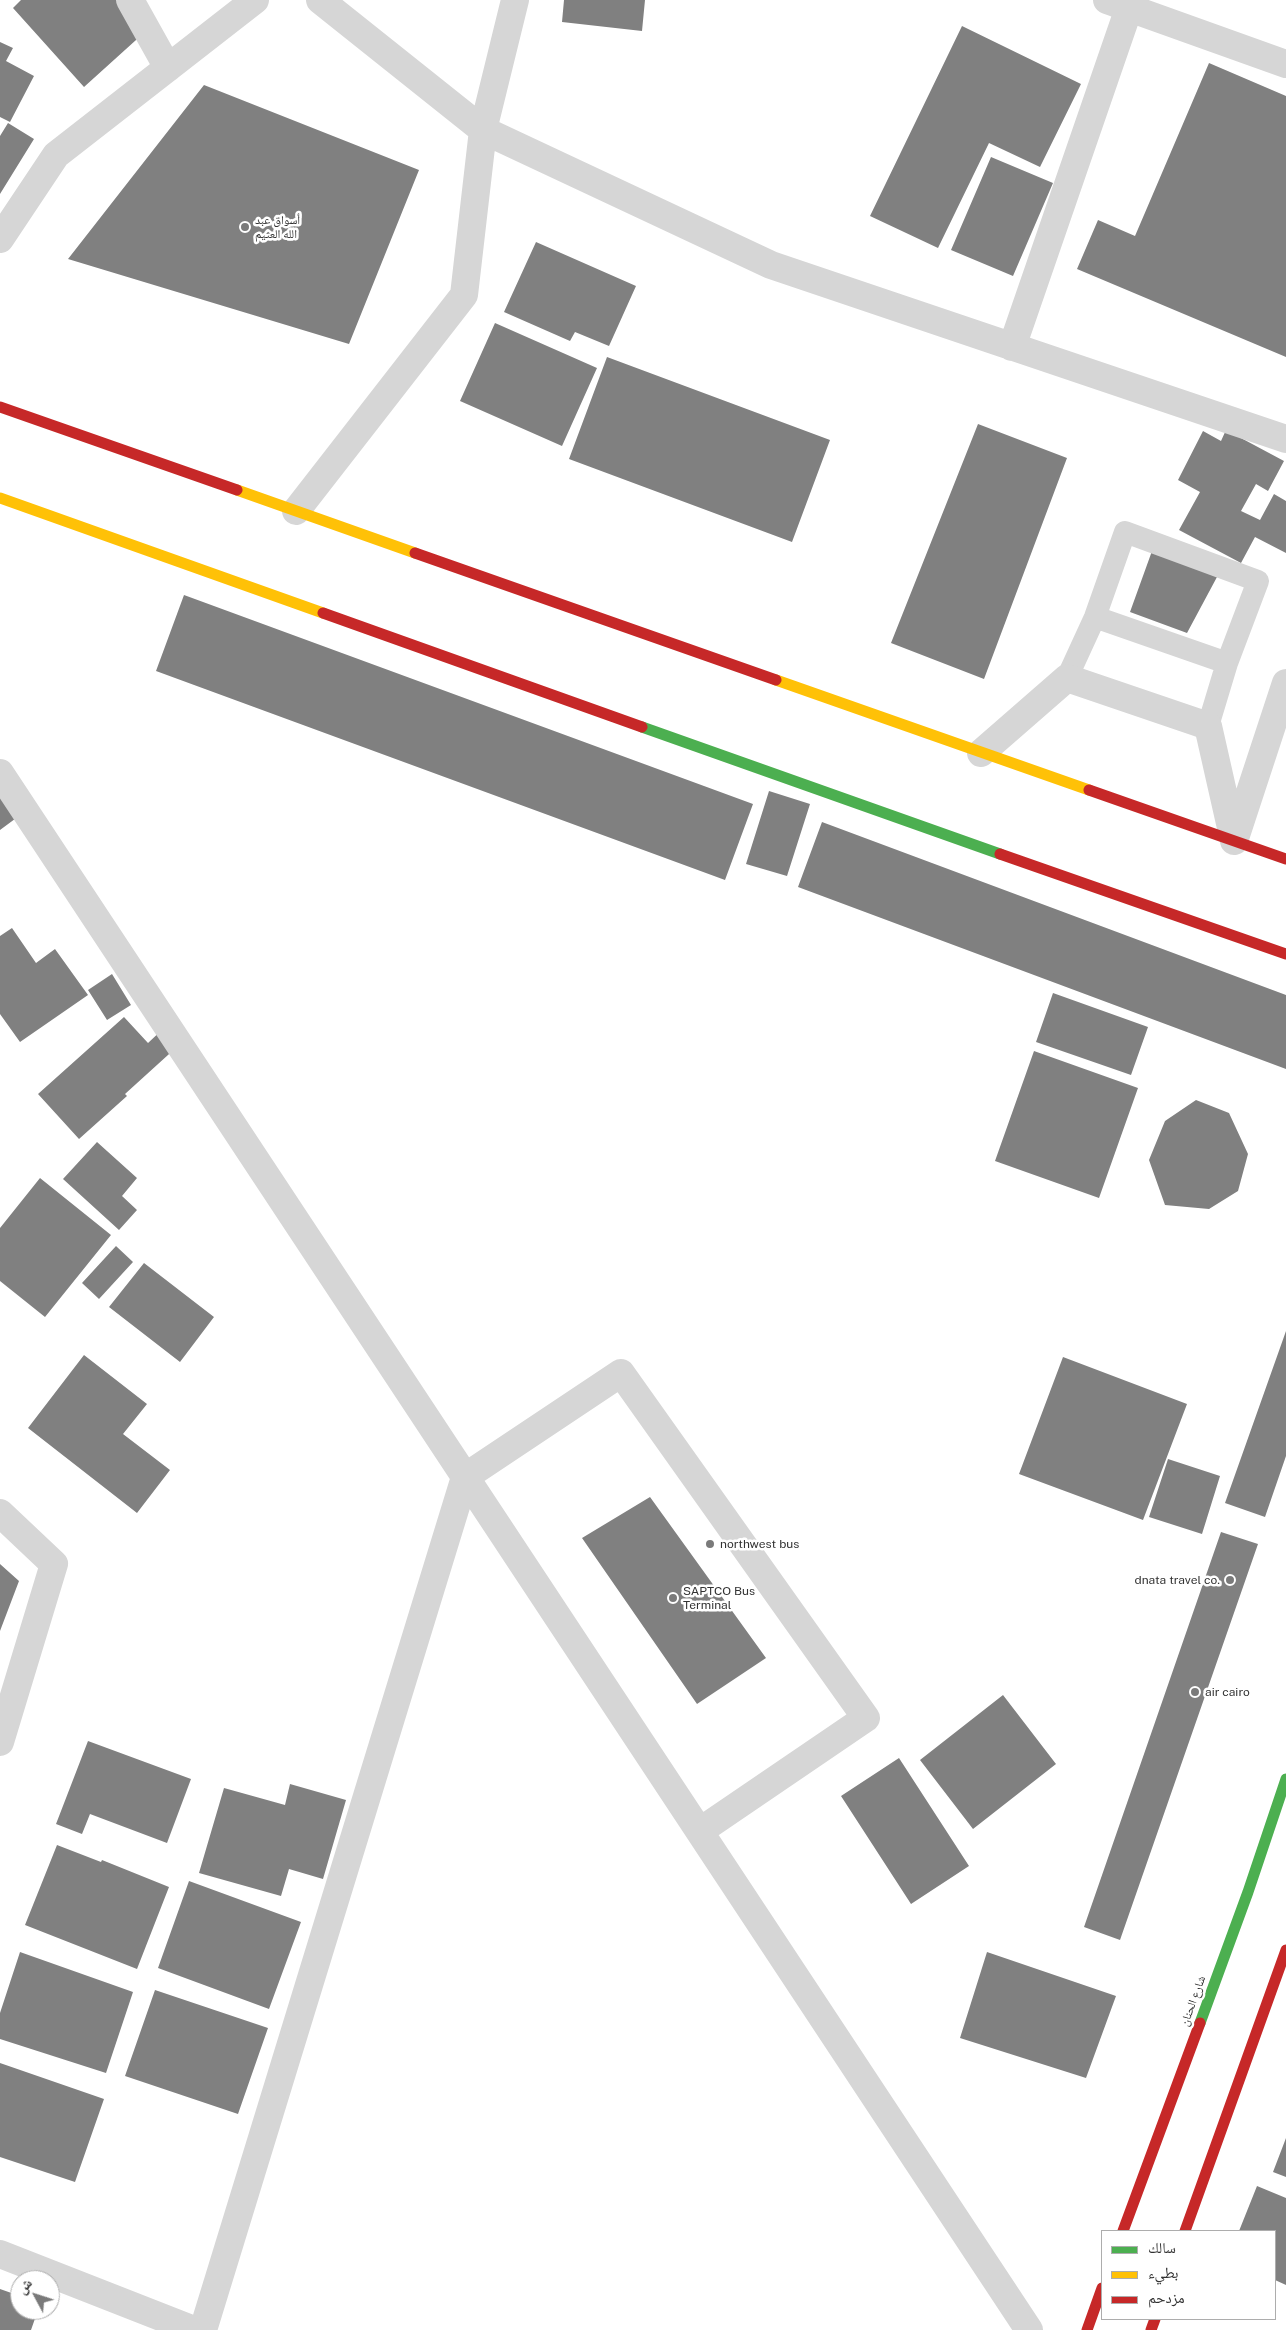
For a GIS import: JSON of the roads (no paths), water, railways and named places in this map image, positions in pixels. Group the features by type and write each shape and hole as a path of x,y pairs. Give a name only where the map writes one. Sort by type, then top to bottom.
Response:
{"main road":[{"path":"0,407 1286,859"},
{"path":"0,498 1134,902 1286,954"},
{"name":"شارع الحنان","path":"1123,2230 1248,1892 1286,1780"},
{"path":"1186,2230 1286,1950"},
{"path":"1087,2330 1101,2291"}],"street":[{"path":"130,0 168,68"},
{"path":"0,239 56,155 255,0"},
{"path":"320,0 483,130 771,265 1286,439"},
{"path":"296,511 464,295 483,130 515,0"},
{"path":"1012,347 1118,4 1286,64"},
{"path":"982,753 1067,678 1208,726 1234,841"},
{"path":"1234,841 1286,683"},
{"path":"0,774 1029,2330"},
{"path":"203,2330 465,1477 621,1373 866,1718 700,1832"},
{"path":"0,1513 54,1564 0,1742"},
{"path":"0,2254 194,2330"}],"lane":[{"path":"1067,678 1095,617 1125,532 1258,581 1227,663 1208,726"},
{"path":"1095,617 1227,663"}],"place":[{"name":"أسواق عبد الله العثيم","path":"245,227"},
{"name":"northwest bus","path":"710,1544"},
{"name":"dnata travel co.","path":"1230,1580"},
{"name":"SAPTCO Bus Terminal","path":"673,1598"},
{"name":"air cairo","path":"1195,1692"}]}
